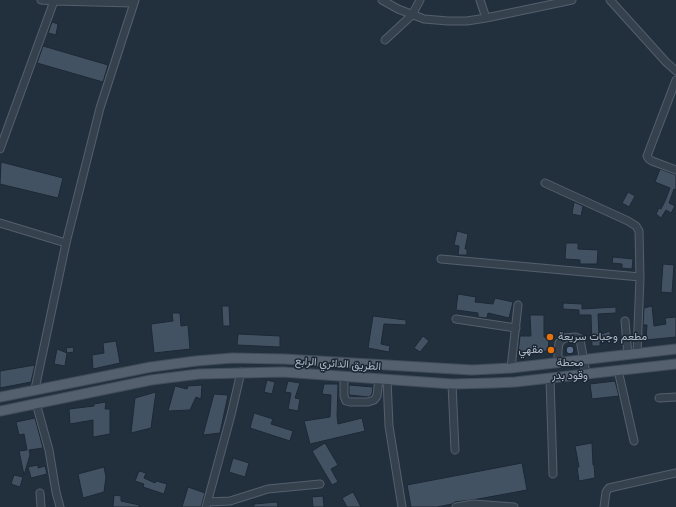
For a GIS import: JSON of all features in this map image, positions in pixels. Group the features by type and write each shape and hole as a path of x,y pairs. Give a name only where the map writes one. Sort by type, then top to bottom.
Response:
{"main road":[{"name":"الطريق الدائري الرابع","path":"0,397 151,367 232,358 284,359 472,370 558,364 676,349"},
{"name":"الطريق الدائري الرابع","path":"0,411 151,380 199,374 284,372 452,384 515,382 676,364"}],"street":[{"path":"35,389 66,243 100,108 134,2 41,0"},
{"path":"382,0 412,15 424,19 448,21 467,21 486,18 566,0"},
{"path":"385,40 412,15 420,0"},
{"path":"480,0 486,18"},
{"path":"610,0 676,71"},
{"path":"0,149 54,1"},
{"path":"676,80 647,156 648,159 652,161 676,170"},
{"path":"545,183 628,220 640,231 640,278 633,355"},
{"path":"0,223 66,243"},
{"path":"441,259 640,278"},
{"path":"511,368 518,305"},
{"path":"456,319 516,328"},
{"path":"625,320 633,355"},
{"path":"558,364 559,342 564,338 576,337 580,339 586,374"},
{"path":"618,370 634,441"},
{"path":"241,372 207,505 230,501 268,489 320,484"},
{"path":"344,376 344,396 346,401 350,402 368,402 374,400 377,396 383,378"},
{"path":"383,378 402,507"},
{"path":"550,378 552,474"},
{"path":"452,384 455,450"},
{"path":"658,398 676,397"},
{"path":"36,403 49,450 60,507"},
{"path":"604,507 606,492 609,488 676,473"},
{"path":"40,493 41,507"},
{"path":"456,507 473,504 514,507"}],"building":[{"path":"52,22 58,24 56,35 48,33"},
{"path":"43,46 108,65 103,82 37,63"},
{"path":"1,162 63,178 58,198 0,184"},
{"path":"660,169 676,175 676,190 674,189 669,203 675,206 671,213 666,210 661,218 656,214 659,208 661,209 670,188 655,182"},
{"path":"628,192 635,196 629,207 622,203"},
{"path":"574,202 583,206 581,216 572,214"},
{"path":"457,231 468,234 465,249 467,249 467,255 458,255 459,246 454,245"},
{"path":"566,243 578,243 578,249 598,250 597,264 580,264 580,260 565,259"},
{"path":"613,257 633,259 632,269 622,268 622,264 612,263"},
{"path":"663,264 674,265 672,293 661,292"},
{"path":"458,294 476,297 475,302 493,304 495,298 513,302 509,318 488,313 487,318 478,317 478,313 456,310"},
{"path":"563,303 582,304 582,309 616,307 616,313 598,314 599,335 610,331 611,342 600,342 600,346 592,346 591,315 579,315 579,310 563,309"},
{"path":"222,306 229,306 230,326 223,326"},
{"path":"652,306 654,326 666,324 665,318 676,317 676,337 646,340 647,325 643,325 644,308"},
{"path":"172,313 180,313 181,326 188,325 190,349 154,353 151,324 173,321"},
{"path":"530,315 544,315 544,337 549,338 548,351 518,353 520,336 531,336"},
{"path":"373,316 406,320 406,325 384,324 381,344 390,346 389,352 368,348"},
{"path":"238,334 280,336 280,347 237,345"},
{"path":"423,336 429,341 420,352 414,348"},
{"path":"116,341 120,363 93,369 92,355 104,353 103,343"},
{"path":"73,347 74,352 67,353 66,348"},
{"path":"57,349 67,353 65,366 54,364"},
{"path":"35,365 31,382 0,388 0,371"},
{"path":"267,380 275,382 272,394 264,392"},
{"path":"288,381 300,383 295,398 300,399 298,411 288,409 291,393 285,392"},
{"path":"615,381 619,396 592,399 590,384"},
{"path":"324,384 338,384 338,424 362,418 365,431 310,444 304,421 330,417 331,395 322,394"},
{"path":"202,385 201,399 196,397 190,410 168,411 175,386 187,389 188,386"},
{"path":"349,385 373,387 372,394 369,397 349,395"},
{"path":"156,392 151,428 131,433 135,398"},
{"path":"214,394 228,395 220,433 203,435"},
{"path":"106,402 105,409 110,409 110,434 93,437 93,420 70,424 69,409 94,406 94,404"},
{"path":"254,413 273,419 271,424 293,431 290,441 250,428"},
{"path":"35,418 43,448 29,450 30,455 24,475 19,451 27,450 24,434 19,435 16,422"},
{"path":"325,443 338,465 331,469 338,482 332,485 312,451"},
{"path":"592,443 595,478 579,481 577,467 579,467 575,446"},
{"path":"233,458 249,463 245,477 229,472"},
{"path":"522,463 527,490 455,502 437,507 411,507 407,485"},
{"path":"38,465 38,468 45,466 47,474 31,478 28,467"},
{"path":"104,467 106,477 104,492 83,498 78,474"},
{"path":"139,471 146,473 144,478 155,483 156,481 167,484 164,494 143,487 144,484 135,481"},
{"path":"14,475 23,477 20,487 11,484"},
{"path":"188,487 205,493 201,507 182,507"},
{"path":"353,492 361,507 347,507 342,498"},
{"path":"114,495 121,496 121,501 139,505 139,507 113,507"},
{"path":"323,496 324,507 313,507 312,497"},
{"path":"277,502 278,507 254,507 254,504"}],"place":[{"name":"مطعم وجبات سريعة","path":"550,337"},
{"name":"مقهي","path":"551,350"},
{"name":"محطة وقود بدر","path":"570,350"}]}
